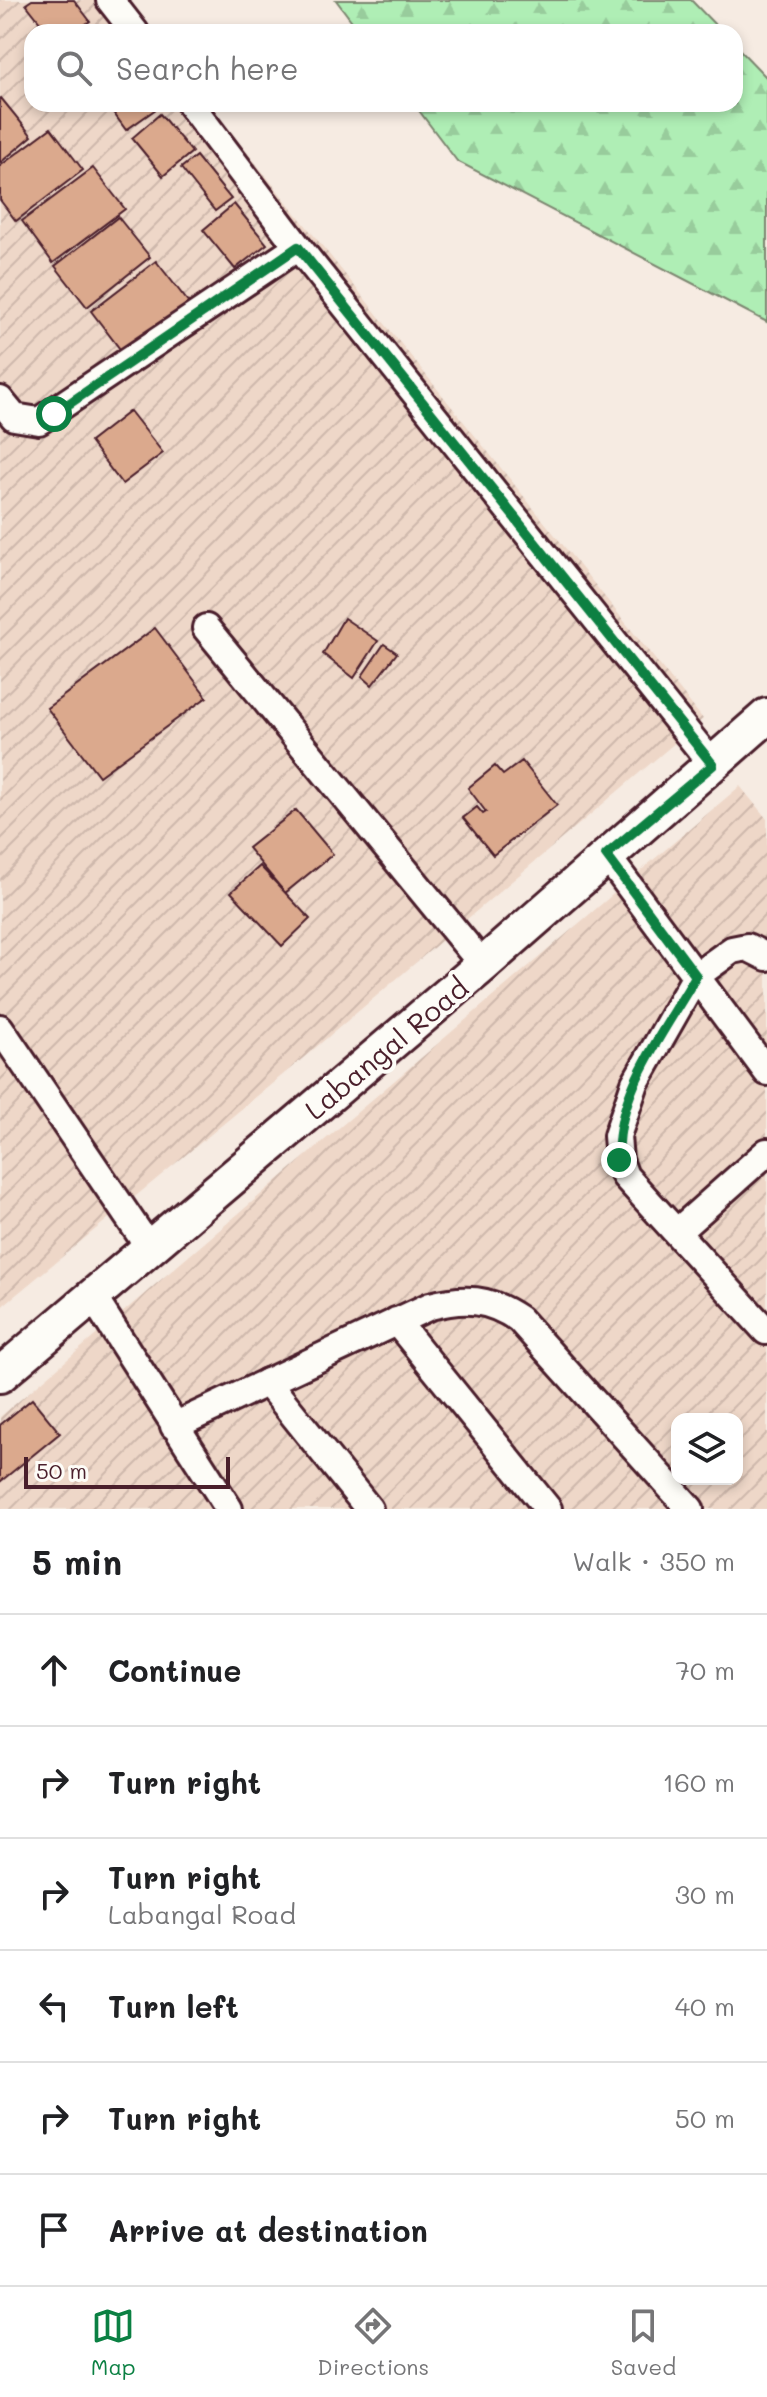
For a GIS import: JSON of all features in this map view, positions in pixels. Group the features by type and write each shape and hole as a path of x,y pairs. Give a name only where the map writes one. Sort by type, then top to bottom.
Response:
{"main road":[{"name":"Labangal Road","path":"0,1374 483,965 767,716"}],"lane":[{"path":"110,0 129,24"},
{"path":"196,112 298,247 713,765"},
{"path":"0,400 14,417 26,422 46,418 298,247"},
{"path":"206,628 483,965"},
{"path":"606,855 767,1072"},
{"path":"766,1331 625,1176 619,1160 617,1136 635,1083 696,976 732,950 747,947 767,957"},
{"path":"0,1028 150,1249"},
{"path":"677,1232 767,1152"},
{"path":"93,1297 229,1509"},
{"path":"174,1426 396,1321 453,1300 477,1299 502,1308 519,1319 690,1509"},
{"path":"396,1321 548,1509"},
{"path":"267,1382 369,1509"}],"shaded area":[{"path":"0,0 125,0 144,24 24,24 24,112 214,112 703,719 308,1054 0,1308"},
{"path":"740,786 767,819 767,1509 0,1509 0,1417"}],"green space":[{"path":"336,0 691,0 714,24 354,24"},
{"path":"743,53 767,78 767,322 457,161 420,112 743,112"}],"building":[{"path":"32,0 74,0 90,21 86,24 42,24 26,4"},
{"path":"0,99 32,136 0,163"},
{"path":"113,112 152,112 126,130"},
{"path":"160,114 192,152 163,176 132,138"},
{"path":"51,128 83,170 16,221 0,200 0,166"},
{"path":"196,156 231,199 215,211 181,168"},
{"path":"93,168 125,209 53,263 22,221"},
{"path":"234,204 267,244 235,269 203,230"},
{"path":"118,217 150,257 87,307 55,266"},
{"path":"156,261 189,303 123,353 91,311"},
{"path":"130,411 163,453 122,484 90,442"},
{"path":"344,618 378,641 354,678 323,654"},
{"path":"155,628 207,697 99,776 47,708"},
{"path":"384,644 397,653 372,685 362,676"},
{"path":"522,761 557,805 493,855 463,818 477,807 483,814 486,812 468,788 495,766 503,775"},
{"path":"296,810 333,854 285,893 248,848"},
{"path":"260,866 310,919 282,946 231,892"},
{"path":"32,1399 60,1433 0,1482 0,1425"}],"route":[{"path":"54,414 298,247 713,765 606,855 696,976 635,1083 617,1136 619,1160"}]}
